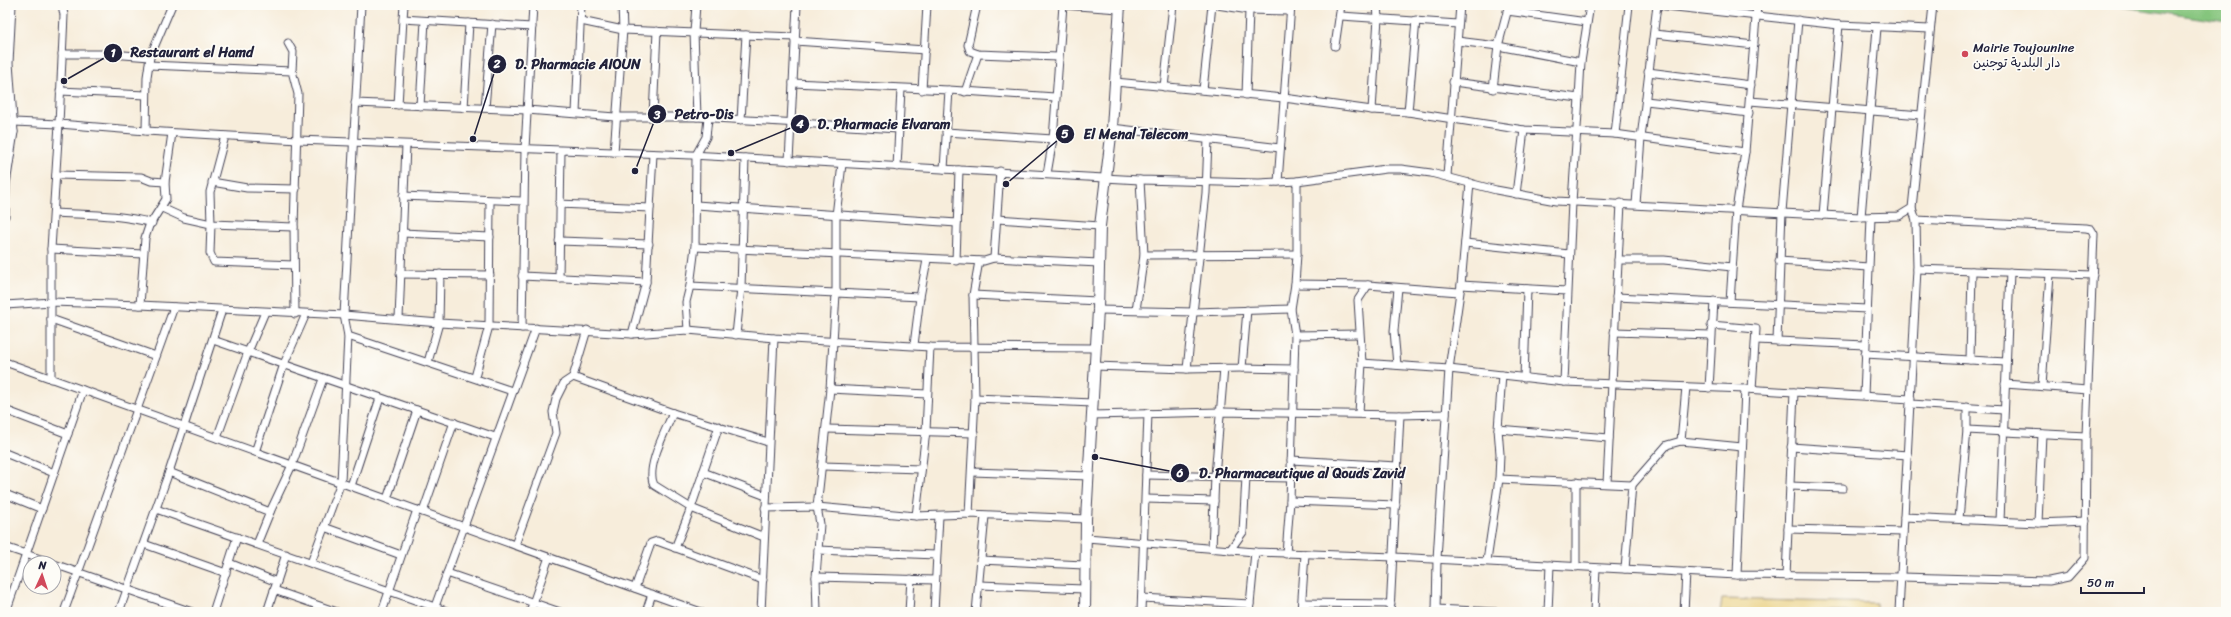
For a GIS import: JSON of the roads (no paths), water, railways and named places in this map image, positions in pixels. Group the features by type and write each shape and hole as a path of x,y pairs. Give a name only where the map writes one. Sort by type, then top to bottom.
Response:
{"street":[{"path":"5,216 6,184 14,132 14,122 8,110 7,63 8,25 12,5"},
{"path":"51,379 51,250 64,15 62,5"},
{"path":"146,132 146,95 150,57 172,5"},
{"path":"311,563 341,482 348,336 344,315 352,143 361,5"},
{"path":"398,105 404,5"},
{"path":"522,328 523,202 533,5"},
{"path":"576,113 581,5"},
{"path":"614,152 615,117 623,30 622,5"},
{"path":"696,5 694,32 697,117"},
{"path":"789,160 797,5"},
{"path":"922,90 927,5"},
{"path":"972,5 977,5 968,46 970,51 978,54 1058,57"},
{"path":"1047,174 1053,139 1063,5 1120,7 1112,128 1100,226 1098,305 1086,519 1087,538 1084,565 1085,612"},
{"path":"1164,87 1173,5"},
{"path":"1203,90 1212,5"},
{"path":"1217,5 1249,10 1291,8 1278,182"},
{"path":"1335,46 1341,16 1341,5"},
{"path":"1372,110 1378,18 1377,5"},
{"path":"1447,176 1460,5"},
{"path":"1564,382 1576,133 1582,62 1590,5"},
{"path":"1615,134 1629,5"},
{"path":"1636,204 1641,138 1648,72 1655,34 1657,5 1839,25 1877,28 1930,29"},
{"path":"1730,302 1736,210 1745,152 1749,113 1757,5"},
{"path":"1899,612 1914,356 1917,269 1916,220 1912,208 1932,5"},
{"path":"1493,89 1498,46 1508,8 1587,22"},
{"path":"1246,95 1249,10"},
{"path":"1341,16 1458,24"},
{"path":"403,19 532,27"},
{"path":"420,106 425,20"},
{"path":"581,20 623,30 746,35 925,50"},
{"path":"1408,112 1416,20"},
{"path":"1777,341 1777,305 1782,212 1798,20"},
{"path":"464,108 469,23"},
{"path":"485,108 492,24"},
{"path":"1823,215 1830,109 1839,25"},
{"path":"1861,217 1877,28"},
{"path":"653,116 657,31"},
{"path":"1655,34 1754,45"},
{"path":"741,120 746,35"},
{"path":"1457,41 1498,46 1582,62"},
{"path":"288,43 293,52 292,71 298,94 298,140 294,227 295,314"},
{"path":"62,54 111,54 150,57"},
{"path":"965,92 978,54"},
{"path":"149,66 292,71"},
{"path":"1648,72 1751,85"},
{"path":"1115,82 1284,98 1372,110 1408,112 1524,130 1615,134 1745,152"},
{"path":"1453,82 1493,89 1579,98"},
{"path":"793,83 922,90 949,90 1055,97"},
{"path":"897,167 901,89"},
{"path":"944,169 949,90"},
{"path":"60,91 146,95"},
{"path":"1646,101 1749,113"},
{"path":"1750,101 1830,109 1921,115"},
{"path":"355,103 527,110 615,117 697,117 790,124 898,129"},
{"path":"688,330 686,302 690,286 695,247 696,155 706,137 708,118"},
{"path":"14,122 59,124 146,132 352,143 696,155 1140,180 1278,182 1297,181 1386,169 1416,170 1447,176 1516,194 1572,202 1621,203 1861,217 1899,216 1912,208"},
{"path":"1112,128 1280,148"},
{"path":"1516,194 1524,130"},
{"path":"5,132 14,132"},
{"path":"946,132 1053,139"},
{"path":"140,305 145,238 166,199 165,182 172,133"},
{"path":"225,136 210,192 210,253 214,262 294,265"},
{"path":"1186,369 1194,312 1206,193 1208,139"},
{"path":"399,319 406,145"},
{"path":"559,278 561,151"},
{"path":"632,334 646,282 653,154"},
{"path":"736,335 741,288 745,158"},
{"path":"817,612 816,577 820,524 817,507 827,429 830,389 836,294 836,216 842,164"},
{"path":"956,261 959,170"},
{"path":"994,258 1000,172"},
{"path":"56,175 136,176 165,182"},
{"path":"1136,310 1144,255 1140,180"},
{"path":"1286,554 1290,501 1296,334 1291,309 1295,284 1297,254 1297,181"},
{"path":"212,182 247,188 296,189"},
{"path":"1470,183 1460,289 1449,369 1437,559 1436,610 1496,612"},
{"path":"403,196 523,202"},
{"path":"476,377 489,326 490,201"},
{"path":"1607,483 1621,203"},
{"path":"560,204 650,208"},
{"path":"696,205 836,216 957,223"},
{"path":"162,208 184,218 211,224 294,227"},
{"path":"54,213 131,217 152,223"},
{"path":"1864,396 1871,217"},
{"path":"997,219 1100,226"},
{"path":"1087,538 1144,544 1286,554 1487,561 1550,566 1738,575 2061,580 2068,577 2085,558 2086,436 2094,234 2091,229 1916,220"},
{"path":"402,233 490,237"},
{"path":"559,241 649,244"},
{"path":"1465,243 1569,254"},
{"path":"695,247 927,260 979,261 994,258 1099,263"},
{"path":"51,250 143,254"},
{"path":"1144,255 1297,254"},
{"path":"914,345 920,297 927,260"},
{"path":"1618,260 1664,260 1732,267"},
{"path":"969,514 975,398 973,295 979,261"},
{"path":"1780,261 1869,267"},
{"path":"1917,269 2093,275"},
{"path":"1970,360 1972,271"},
{"path":"2000,521 2010,272"},
{"path":"400,274 490,275"},
{"path":"428,362 439,323 440,274"},
{"path":"2042,386 2050,274"},
{"path":"522,276 646,282"},
{"path":"1295,284 1368,285 1398,288 1527,289 1568,291"},
{"path":"1359,413 1362,363 1358,300 1368,285"},
{"path":"690,286 920,297"},
{"path":"1397,365 1394,331 1398,288"},
{"path":"1524,378 1527,289"},
{"path":"973,295 1098,305 1136,310 1194,312 1291,309"},
{"path":"1616,297 1867,309"},
{"path":"1709,388 1711,325 1714,301"},
{"path":"5,305 52,302 140,305 295,314 344,315 439,323 587,330 632,334 688,330 774,338 833,340 930,347 1095,348"},
{"path":"64,612 77,572 174,307"},
{"path":"119,612 169,472 214,340 222,310"},
{"path":"1242,368 1247,310"},
{"path":"217,438 248,352 265,312"},
{"path":"255,452 284,364 306,314"},
{"path":"51,319 156,356"},
{"path":"1711,325 1756,329 1756,340 1748,389 1742,447 1738,575"},
{"path":"434,609 495,437 536,328"},
{"path":"515,545 556,433 553,412 556,399 564,384 573,378 587,330"},
{"path":"1614,332 1711,335"},
{"path":"1296,334 1359,334"},
{"path":"348,336 476,377 512,391"},
{"path":"761,612 774,338"},
{"path":"214,340 346,387 495,437"},
{"path":"1756,340 1865,345"},
{"path":"916,516 926,431 930,347"},
{"path":"1865,354 2006,362"},
{"path":"5,362 464,526 699,612"},
{"path":"1362,363 1449,369 1564,382 1748,389 1864,396 1967,408 2004,410"},
{"path":"1094,366 1186,369 1294,369"},
{"path":"1212,549 1215,476 1222,412 1224,368"},
{"path":"1487,561 1499,479 1500,454 1498,429 1502,375"},
{"path":"573,378 673,414 718,426 768,442"},
{"path":"257,544 292,465 323,379"},
{"path":"2005,384 2088,390"},
{"path":"1681,441 1686,387"},
{"path":"830,389 927,394"},
{"path":"6,612 8,596 26,554 83,390"},
{"path":"1786,576 1794,392"},
{"path":"351,486 380,398"},
{"path":"975,398 1093,403"},
{"path":"1959,519 1967,430 1967,408"},
{"path":"5,410 68,434"},
{"path":"387,499 417,410"},
{"path":"1091,415 1222,412 1359,413 1400,415 1446,414"},
{"path":"1141,612 1148,413"},
{"path":"673,414 655,457 652,480 661,491 691,508 764,537"},
{"path":"1390,612 1394,557 1400,415"},
{"path":"382,612 401,555 420,511 454,422"},
{"path":"675,548 691,508 718,426"},
{"path":"827,429 974,433"},
{"path":"1498,429 1609,438"},
{"path":"1967,430 2086,436"},
{"path":"2038,523 2042,434"},
{"path":"1625,569 1632,485 1661,450 1667,445 1681,441 1742,447"},
{"path":"1791,447 1908,455"},
{"path":"5,453 54,473"},
{"path":"1291,460 1397,466"},
{"path":"822,466 921,469"},
{"path":"169,472 270,512"},
{"path":"703,472 766,496"},
{"path":"972,472 1089,476"},
{"path":"1146,474 1291,478"},
{"path":"1230,550 1243,532 1246,477"},
{"path":"1499,479 1632,485"},
{"path":"1576,482 1576,567"},
{"path":"1790,486 1843,488"},
{"path":"5,494 42,509"},
{"path":"1146,499 1214,501"},
{"path":"1290,501 1396,505"},
{"path":"765,508 817,507 916,516 969,514 985,516 1086,519"},
{"path":"156,509 389,591 434,609 449,612"},
{"path":"934,612 939,516"},
{"path":"976,612 980,585 980,560 985,516"},
{"path":"1904,517 2038,523 2086,521"},
{"path":"324,527 401,555"},
{"path":"1788,529 1903,532"},
{"path":"213,612 237,537"},
{"path":"635,588 651,543 657,541 763,580"},
{"path":"144,544 226,573"},
{"path":"5,547 29,555"},
{"path":"818,550 936,555"},
{"path":"1249,612 1255,552"},
{"path":"267,612 286,554"},
{"path":"1302,612 1305,554"},
{"path":"530,612 549,557"},
{"path":"980,560 1084,565"},
{"path":"228,564 277,582"},
{"path":"62,566 192,612"},
{"path":"1548,612 1550,566"},
{"path":"1594,612 1596,568"},
{"path":"1684,612 1686,572"},
{"path":"447,573 560,612"},
{"path":"816,577 935,580"},
{"path":"909,612 910,579"},
{"path":"980,585 1084,590"},
{"path":"274,590 337,612"},
{"path":"646,612 652,594"},
{"path":"1142,598 1250,604"},
{"path":"1302,603 1391,604"}],"place":[{"name":"Mairie Toujounine دار البلدية توجنين","path":"1965,54"},
{"name":"Restaurant el Hamd","path":"64,81"},
{"name":"D. Pharmacie AIOUN","path":"473,139"},
{"name":"D. Pharmacie Elvaram","path":"731,153"},
{"name":"Petro-Dis","path":"635,171"},
{"name":"El Menal Telecom","path":"1006,184"},
{"name":"D. Pharmaceutique al Qouds Zavid","path":"1095,457"}]}
